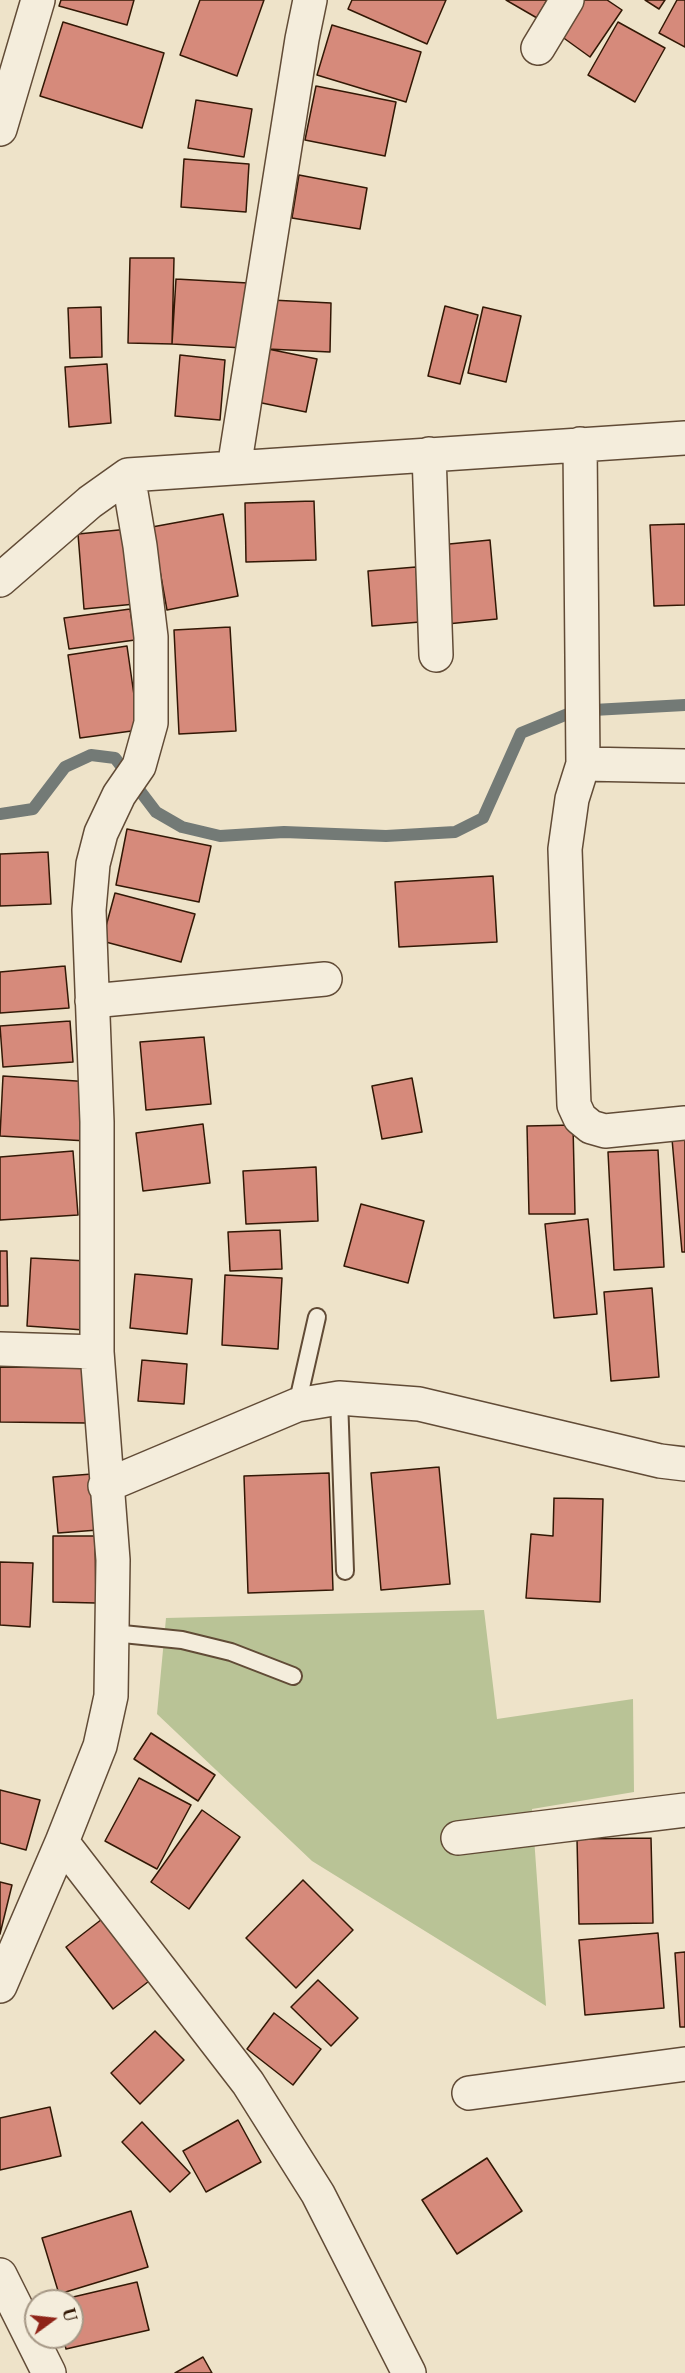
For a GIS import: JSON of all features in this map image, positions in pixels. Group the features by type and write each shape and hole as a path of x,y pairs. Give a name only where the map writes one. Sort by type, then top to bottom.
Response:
{"street":[{"path":"0,129 38,0"},
{"path":"234,468 310,0"},
{"path":"538,48 567,0"},
{"path":"0,580 90,502 128,475 685,438"},
{"path":"580,444 583,750 572,800 565,849 574,1105 580,1118 591,1127 604,1131 685,1123"},
{"path":"429,454 436,655"},
{"path":"0,1986 62,1842 100,1746 111,1696 113,1560 105,1486 97,1352 98,1122 89,910 93,864 101,833 119,795 139,766 151,723 151,638 141,546 128,475"},
{"path":"583,750 685,766"},
{"path":"92,1001 325,980"},
{"path":"0,1349 97,1352"},
{"path":"105,1486 297,1405 339,1398 418,1404 660,1461 685,1464"},
{"path":"458,1838 685,1810"},
{"path":"62,1842 248,2083 318,2194 409,2373"},
{"path":"469,2093 685,2064"},
{"path":"0,2275 49,2373"}],"lane":[{"path":"297,1405 317,1317"},
{"path":"339,1398 345,1571"},
{"path":"113,1633 182,1640 231,1652 293,1676"}],"green space":[{"path":"484,1610 497,1719 633,1699 634,1792 532,1809 546,2006 312,1861 157,1714 166,1618"}],"building":[{"path":"61,0 134,0 127,25 59,6"},
{"path":"200,0 264,0 237,76 180,55"},
{"path":"352,0 446,0 427,44 348,9"},
{"path":"506,0 547,0 537,18"},
{"path":"574,0 607,0 622,10 590,57 554,31"},
{"path":"645,0 665,0 659,9"},
{"path":"677,0 685,0 685,47 659,33"},
{"path":"63,22 164,53 142,128 40,96"},
{"path":"618,22 665,48 635,102 588,75"},
{"path":"332,25 421,52 406,102 317,75"},
{"path":"316,86 396,102 385,156 305,140"},
{"path":"196,100 252,109 244,157 188,148"},
{"path":"184,159 249,164 246,212 181,207"},
{"path":"299,175 367,188 360,229 292,218"},
{"path":"130,258 174,258 172,344 128,343"},
{"path":"176,279 248,283 244,348 172,344"},
{"path":"271,300 331,303 330,352 268,349"},
{"path":"445,306 478,315 460,384 428,376"},
{"path":"101,307 102,357 70,358 68,308"},
{"path":"483,307 521,316 506,382 468,373"},
{"path":"268,349 317,359 306,412 257,402"},
{"path":"180,355 225,360 220,420 175,416"},
{"path":"107,364 111,423 69,427 65,367"},
{"path":"314,501 316,560 246,562 245,503"},
{"path":"223,514 238,596 167,610 152,527"},
{"path":"685,524 685,605 654,606 650,525"},
{"path":"129,529 135,604 84,609 78,534"},
{"path":"490,540 497,619 447,624 439,545"},
{"path":"416,567 420,622 372,626 368,571"},
{"path":"130,609 135,640 69,649 64,618"},
{"path":"230,627 236,731 179,734 174,630"},
{"path":"127,646 139,730 80,738 68,655"},
{"path":"127,829 211,846 199,902 116,885"},
{"path":"48,852 51,904 0,906 0,854"},
{"path":"493,876 497,942 399,947 395,882"},
{"path":"115,893 195,914 181,962 102,941"},
{"path":"65,966 69,1008 0,1013 0,972"},
{"path":"70,1021 73,1062 3,1067 0,1026"},
{"path":"204,1037 211,1104 146,1110 140,1042"},
{"path":"3,1076 91,1082 87,1141 0,1136"},
{"path":"412,1078 422,1132 382,1139 372,1086"},
{"path":"203,1124 210,1183 143,1191 136,1133"},
{"path":"573,1125 575,1214 529,1214 527,1126"},
{"path":"685,1138 685,1252 682,1252 672,1139"},
{"path":"658,1150 664,1267 614,1270 608,1152"},
{"path":"73,1151 78,1215 0,1220 0,1157"},
{"path":"316,1167 318,1221 246,1224 243,1171"},
{"path":"361,1204 424,1221 408,1283 344,1266"},
{"path":"588,1219 597,1314 554,1318 545,1224"},
{"path":"280,1230 282,1269 230,1271 228,1232"},
{"path":"0,1251 7,1251 8,1306 0,1306"},
{"path":"31,1258 87,1261 84,1330 27,1326"},
{"path":"135,1274 192,1279 187,1334 130,1328"},
{"path":"225,1275 282,1278 278,1349 222,1345"},
{"path":"652,1288 659,1377 611,1381 604,1292"},
{"path":"142,1360 187,1364 184,1404 138,1401"},
{"path":"0,1367 87,1368 87,1423 0,1422"},
{"path":"439,1467 450,1584 381,1590 371,1473"},
{"path":"329,1473 333,1590 248,1593 244,1476"},
{"path":"92,1474 98,1530 58,1533 53,1477"},
{"path":"554,1498 603,1499 600,1602 526,1598 531,1534 553,1536"},
{"path":"53,1536 95,1536 96,1603 53,1602"},
{"path":"0,1562 33,1563 30,1627 0,1625"},
{"path":"151,1733 215,1775 198,1801 134,1759"},
{"path":"139,1778 191,1805 157,1869 105,1841"},
{"path":"0,1790 40,1800 26,1850 0,1843"},
{"path":"202,1810 240,1837 189,1909 151,1882"},
{"path":"651,1838 653,1923 579,1924 577,1839"},
{"path":"303,1880 353,1930 296,1988 246,1938"},
{"path":"0,1882 12,1885 0,1934"},
{"path":"106,1916 153,1978 113,2009 66,1947"},
{"path":"658,1933 664,2008 585,2015 579,1940"},
{"path":"685,1952 685,2027 680,2027 675,1953"},
{"path":"318,1980 358,2018 331,2046 291,2007"},
{"path":"274,2013 321,2049 293,2085 247,2049"},
{"path":"155,2031 184,2060 140,2104 111,2073"},
{"path":"50,2107 61,2156 0,2170 0,2118"},
{"path":"238,2120 261,2162 206,2192 183,2151"},
{"path":"142,2122 190,2173 170,2192 122,2142"},
{"path":"487,2158 522,2211 457,2254 422,2200"},
{"path":"131,2211 148,2267 75,2289 57,2289 42,2238"},
{"path":"137,2282 149,2330 84,2345 84,2294"},
{"path":"203,2357 212,2373 175,2373"}],"waterway":[{"path":"0,814 33,809 65,767 91,755 115,758 156,812 182,827 220,836 284,832 386,836 455,832 483,818 521,733 575,711 685,705"}]}
